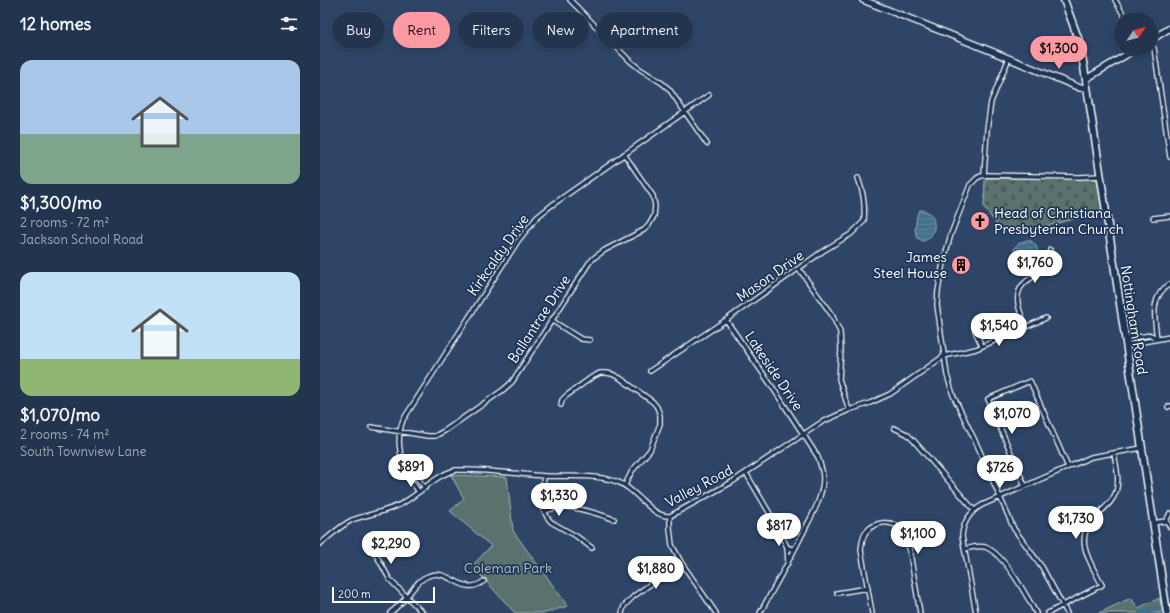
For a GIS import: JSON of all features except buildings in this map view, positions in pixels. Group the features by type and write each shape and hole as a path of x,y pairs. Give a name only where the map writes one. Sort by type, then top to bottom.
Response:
{"main road":[{"name":"Nottingham Road","path":"1064,0 1076,32 1082,56 1167,612"}],"street":[{"path":"570,0 630,61 665,86 708,144"},
{"path":"863,0 1080,88 1087,87"},
{"path":"1115,0 1122,12"},
{"path":"1158,36 1170,28"},
{"path":"1086,80 1125,56"},
{"path":"1155,56 1170,157"},
{"path":"984,175 987,130 991,102 1009,58"},
{"name":"Kirkcaldy Drive","path":"418,492 410,478 408,469 400,451 399,442 402,424 407,413 526,229 546,209 709,95"},
{"name":"Ballantrae Drive","path":"371,427 428,436 439,434 503,390 514,378 592,260 605,250 644,230 651,223 654,216 655,206 653,196 624,154"},
{"path":"1067,613 1042,567 1014,529 951,390 944,356 937,300 943,263 951,234 970,185 975,179 984,175 1100,176"},
{"name":"Mason Drive","path":"650,371 726,320 823,251 851,234 864,221 864,195 858,178"},
{"path":"1153,218 1170,216"},
{"path":"1026,327 1018,304 1017,298 1019,291 1026,281 1048,266 1051,260 1050,250"},
{"path":"799,269 832,315 840,332 841,350 839,379 849,410"},
{"path":"1157,339 1155,314 1156,301 1160,292 1170,284"},
{"path":"944,356 971,351 1046,318"},
{"path":"551,320 581,339 590,340"},
{"name":"Lakeside Drive","path":"726,320 818,457 822,469 823,478 820,498 797,546 760,613"},
{"path":"975,323 975,331 982,346"},
{"path":"1126,342 1151,335 1157,339 1170,337"},
{"name":"Valley Road","path":"320,544 337,529 350,521 396,507 444,475 456,470 600,478 617,481 635,493 658,514 666,517 670,516 717,491 822,422 890,394 944,356"},
{"path":"561,404 562,400 571,392 596,375 606,373 620,378 653,402 657,407 660,415 660,424 650,450 632,471 625,485"},
{"path":"1025,486 988,399 1010,389 1030,381 1068,467"},
{"path":"894,428 907,434 914,441 974,510"},
{"path":"976,613 962,536 963,528 974,510 982,505 1095,456 1142,448"},
{"path":"1048,613 1102,585 1085,552 1084,536 1090,523 1107,506 1115,494 1118,481 1114,453"},
{"name":"Kirkcaldy Drive","path":"408,469 416,476 425,488"},
{"path":"746,473 776,524 787,547 788,563"},
{"path":"544,476 541,504 546,517 551,522 576,536 592,548"},
{"path":"544,511 560,507 568,507 614,519"},
{"path":"1166,521 1170,513"},
{"path":"670,516 672,545 681,562 716,613"},
{"path":"1153,523 1166,521"},
{"path":"1166,521 1170,527"},
{"path":"872,613 861,550 862,542 865,533 872,527 885,522 891,523 903,531 908,542 920,613"},
{"path":"402,537 395,536 373,549 390,580 423,613"},
{"path":"787,547 792,549 797,546"},
{"path":"964,549 981,547 995,553 1022,587 1036,613"},
{"path":"622,613 624,606 634,596 681,562"},
{"path":"390,613 407,597 422,579 429,575 443,575 459,584 468,586 480,584 484,581"},
{"path":"837,593 868,588"}],"green space":[{"path":"988,178 1097,179 1102,211 1018,234 1015,227 1000,229 984,207 985,180"},
{"name":"Coleman Park","path":"451,475 507,477 513,531 568,606 545,613 515,613 472,566 491,546 450,511 464,499"},
{"path":"1131,598 1138,608 1160,598 1161,613 1099,613"}],"water":[{"path":"920,210 926,211 930,214 934,224 932,234 928,239 923,241 917,238 915,230 917,215"},
{"path":"1028,240 1036,246 1038,252 1034,262 1025,265 1020,263 1016,258 1014,249 1020,243"}],"waterway":[{"path":"1141,613 1170,605"}],"place":[{"name":"Head of Christiana Presbyterian Church","path":"980,221"},
{"name":"James Steel House","path":"961,265"}]}
